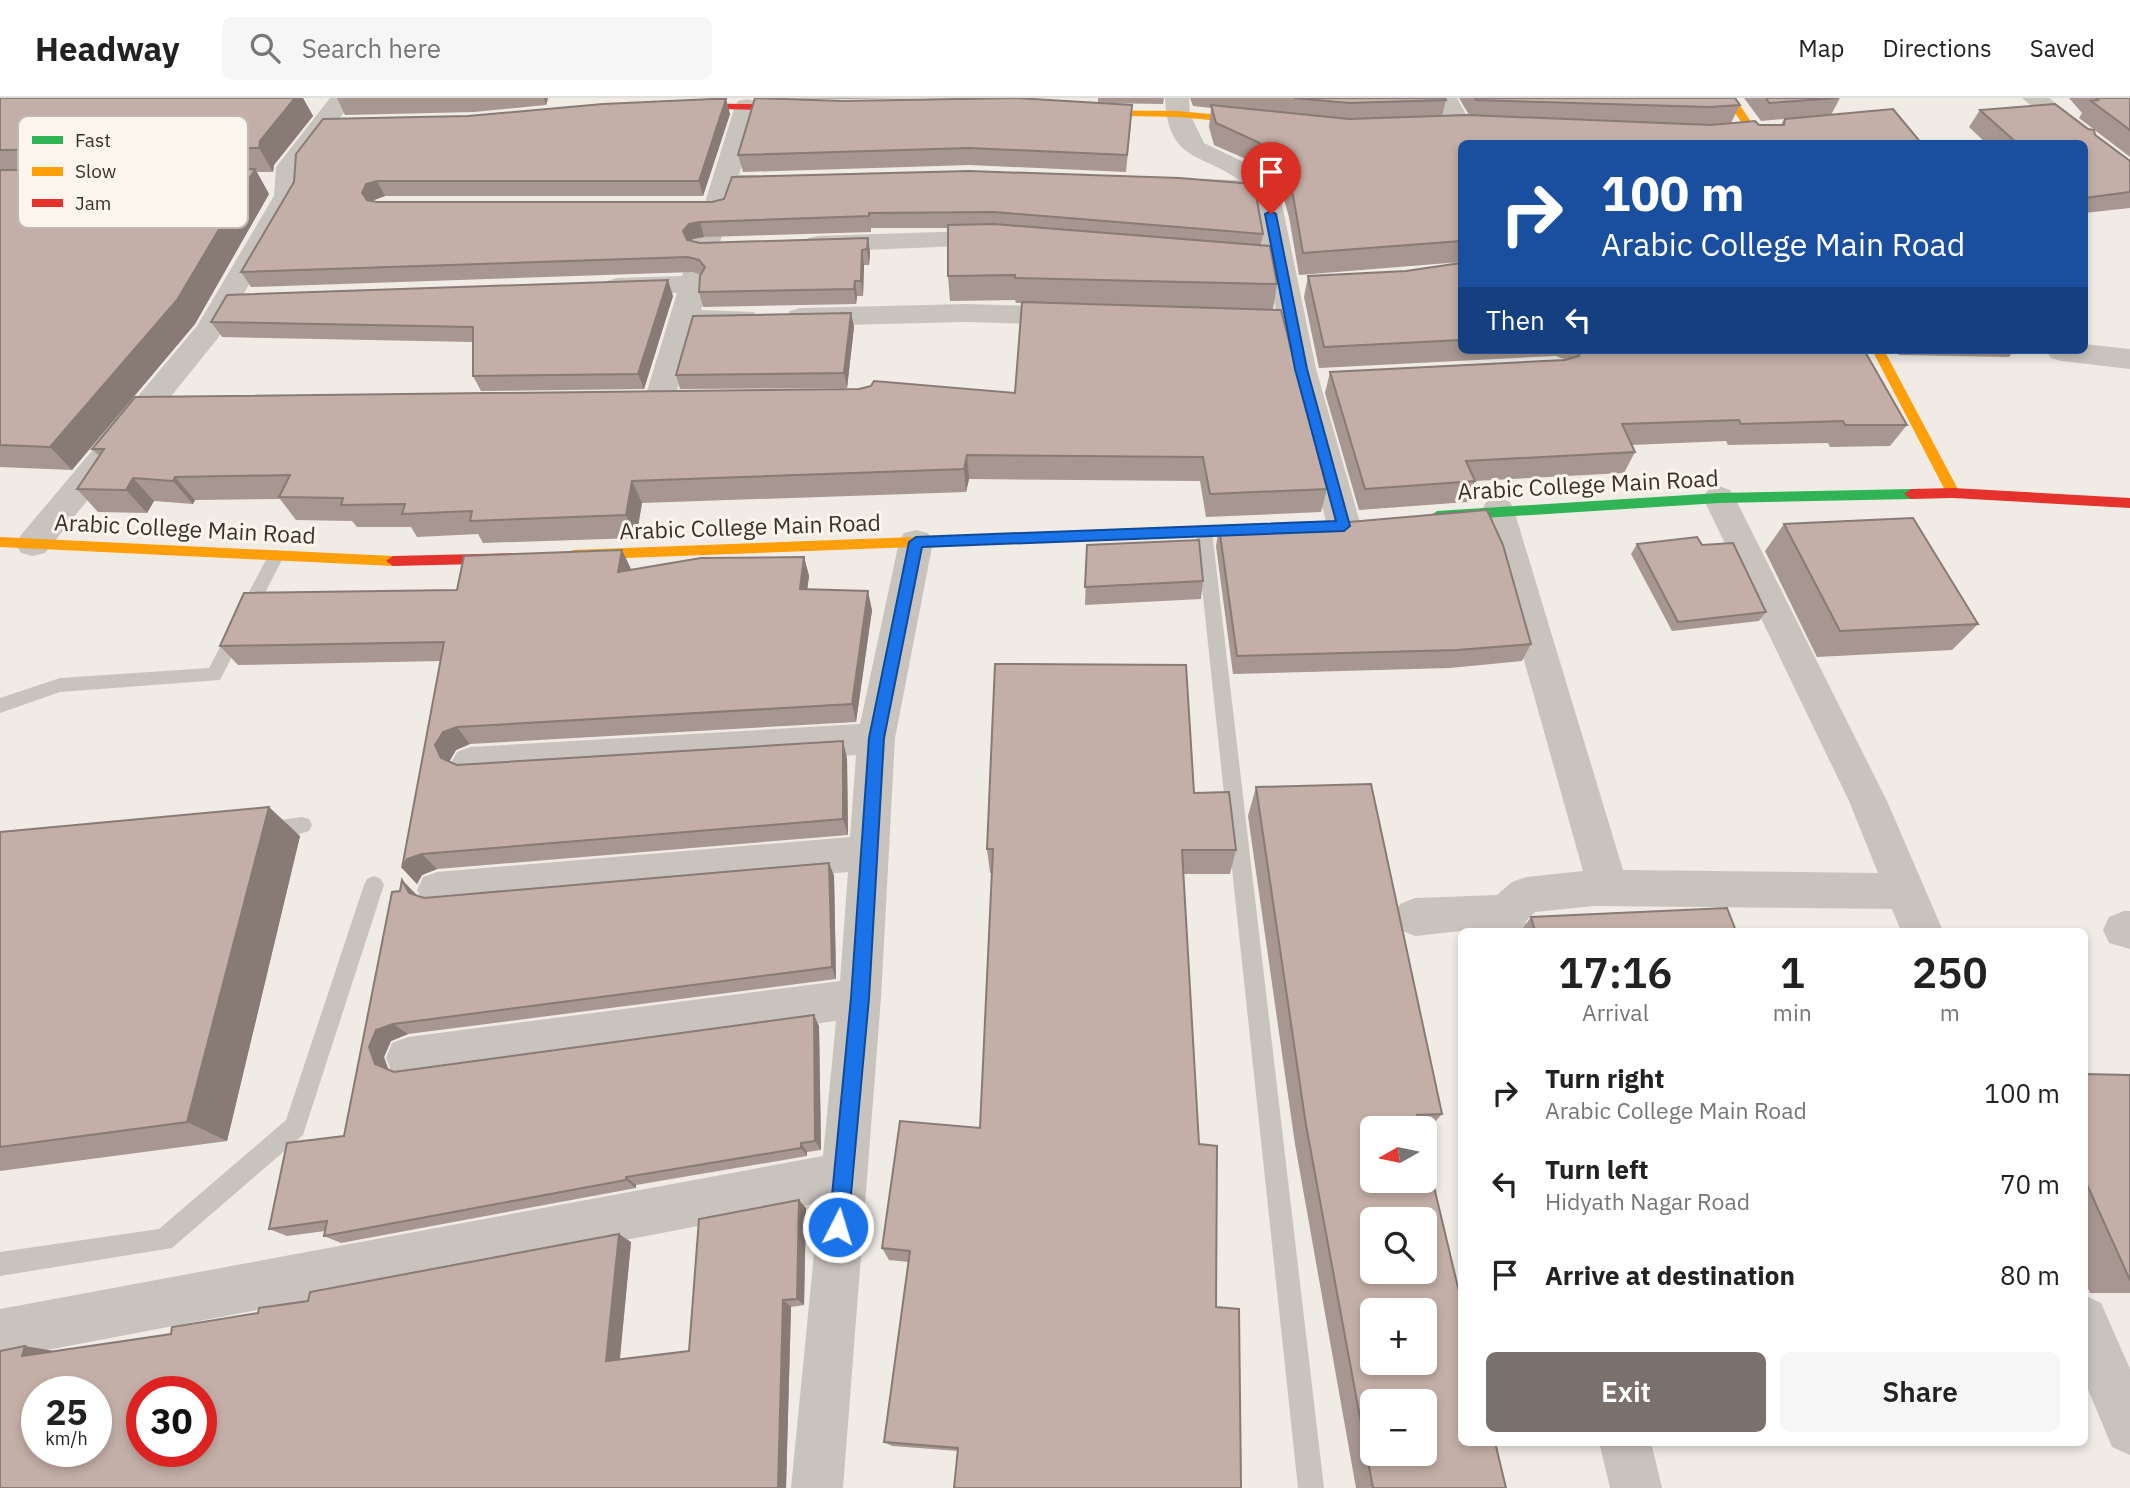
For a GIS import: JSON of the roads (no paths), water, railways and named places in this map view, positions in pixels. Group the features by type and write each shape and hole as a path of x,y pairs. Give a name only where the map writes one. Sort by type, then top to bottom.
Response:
{"main road":[{"path":"1730,98 1758,138"},
{"path":"1058,110 1178,106 1284,125"},
{"path":"663,107 821,108"},
{"path":"1880,354 1953,494"},
{"name":"Arabic College Main Road","path":"1421,518 1498,510 1719,498 1953,494 2130,503"},
{"name":"Arabic College Main Road","path":"557,556 1293,528"},
{"name":"Arabic College Main Road","path":"0,542 406,562 530,557"}],"street":[{"path":"1445,98 1455,127 1523,131"},
{"path":"2009,110 2040,102 2130,173"},
{"path":"658,403 704,248 709,199 747,106"},
{"path":"1178,106 1194,148 1245,172 1266,190 1292,278 1292,322 1319,381 1344,525"},
{"path":"33,544 208,331 240,298 287,196 276,183 332,112"},
{"path":"1728,134 1758,138 1784,129"},
{"path":"709,199 805,180"},
{"path":"1178,183 1266,190"},
{"path":"787,245 995,238 1022,240"},
{"path":"704,248 732,247"},
{"path":"1199,255 1292,278"},
{"path":"597,287 693,284"},
{"path":"683,319 966,313 1102,317"},
{"path":"1210,320 1292,322"},
{"path":"2087,354 2130,359"},
{"path":"145,408 187,407"},
{"path":"1719,498 1868,801 1921,928"},
{"path":"1498,510 1608,888"},
{"path":"817,1488 860,998 876,738 916,542"},
{"path":"470,763 876,738"},
{"path":"437,890 868,853"},
{"path":"1415,917 1505,922 1526,895 1608,888 1906,891"},
{"path":"408,1058 860,998"},
{"path":"0,1334 843,1175"},
{"path":"2105,1347 2130,1429"},
{"path":"1626,1446 1636,1488"}],"lane":[{"path":"1204,531 1311,1488"},
{"path":"0,706 60,685 214,675 276,556"},
{"path":"247,830 302,825"},
{"path":"0,1264 164,1240 295,1127 374,885"}]}
